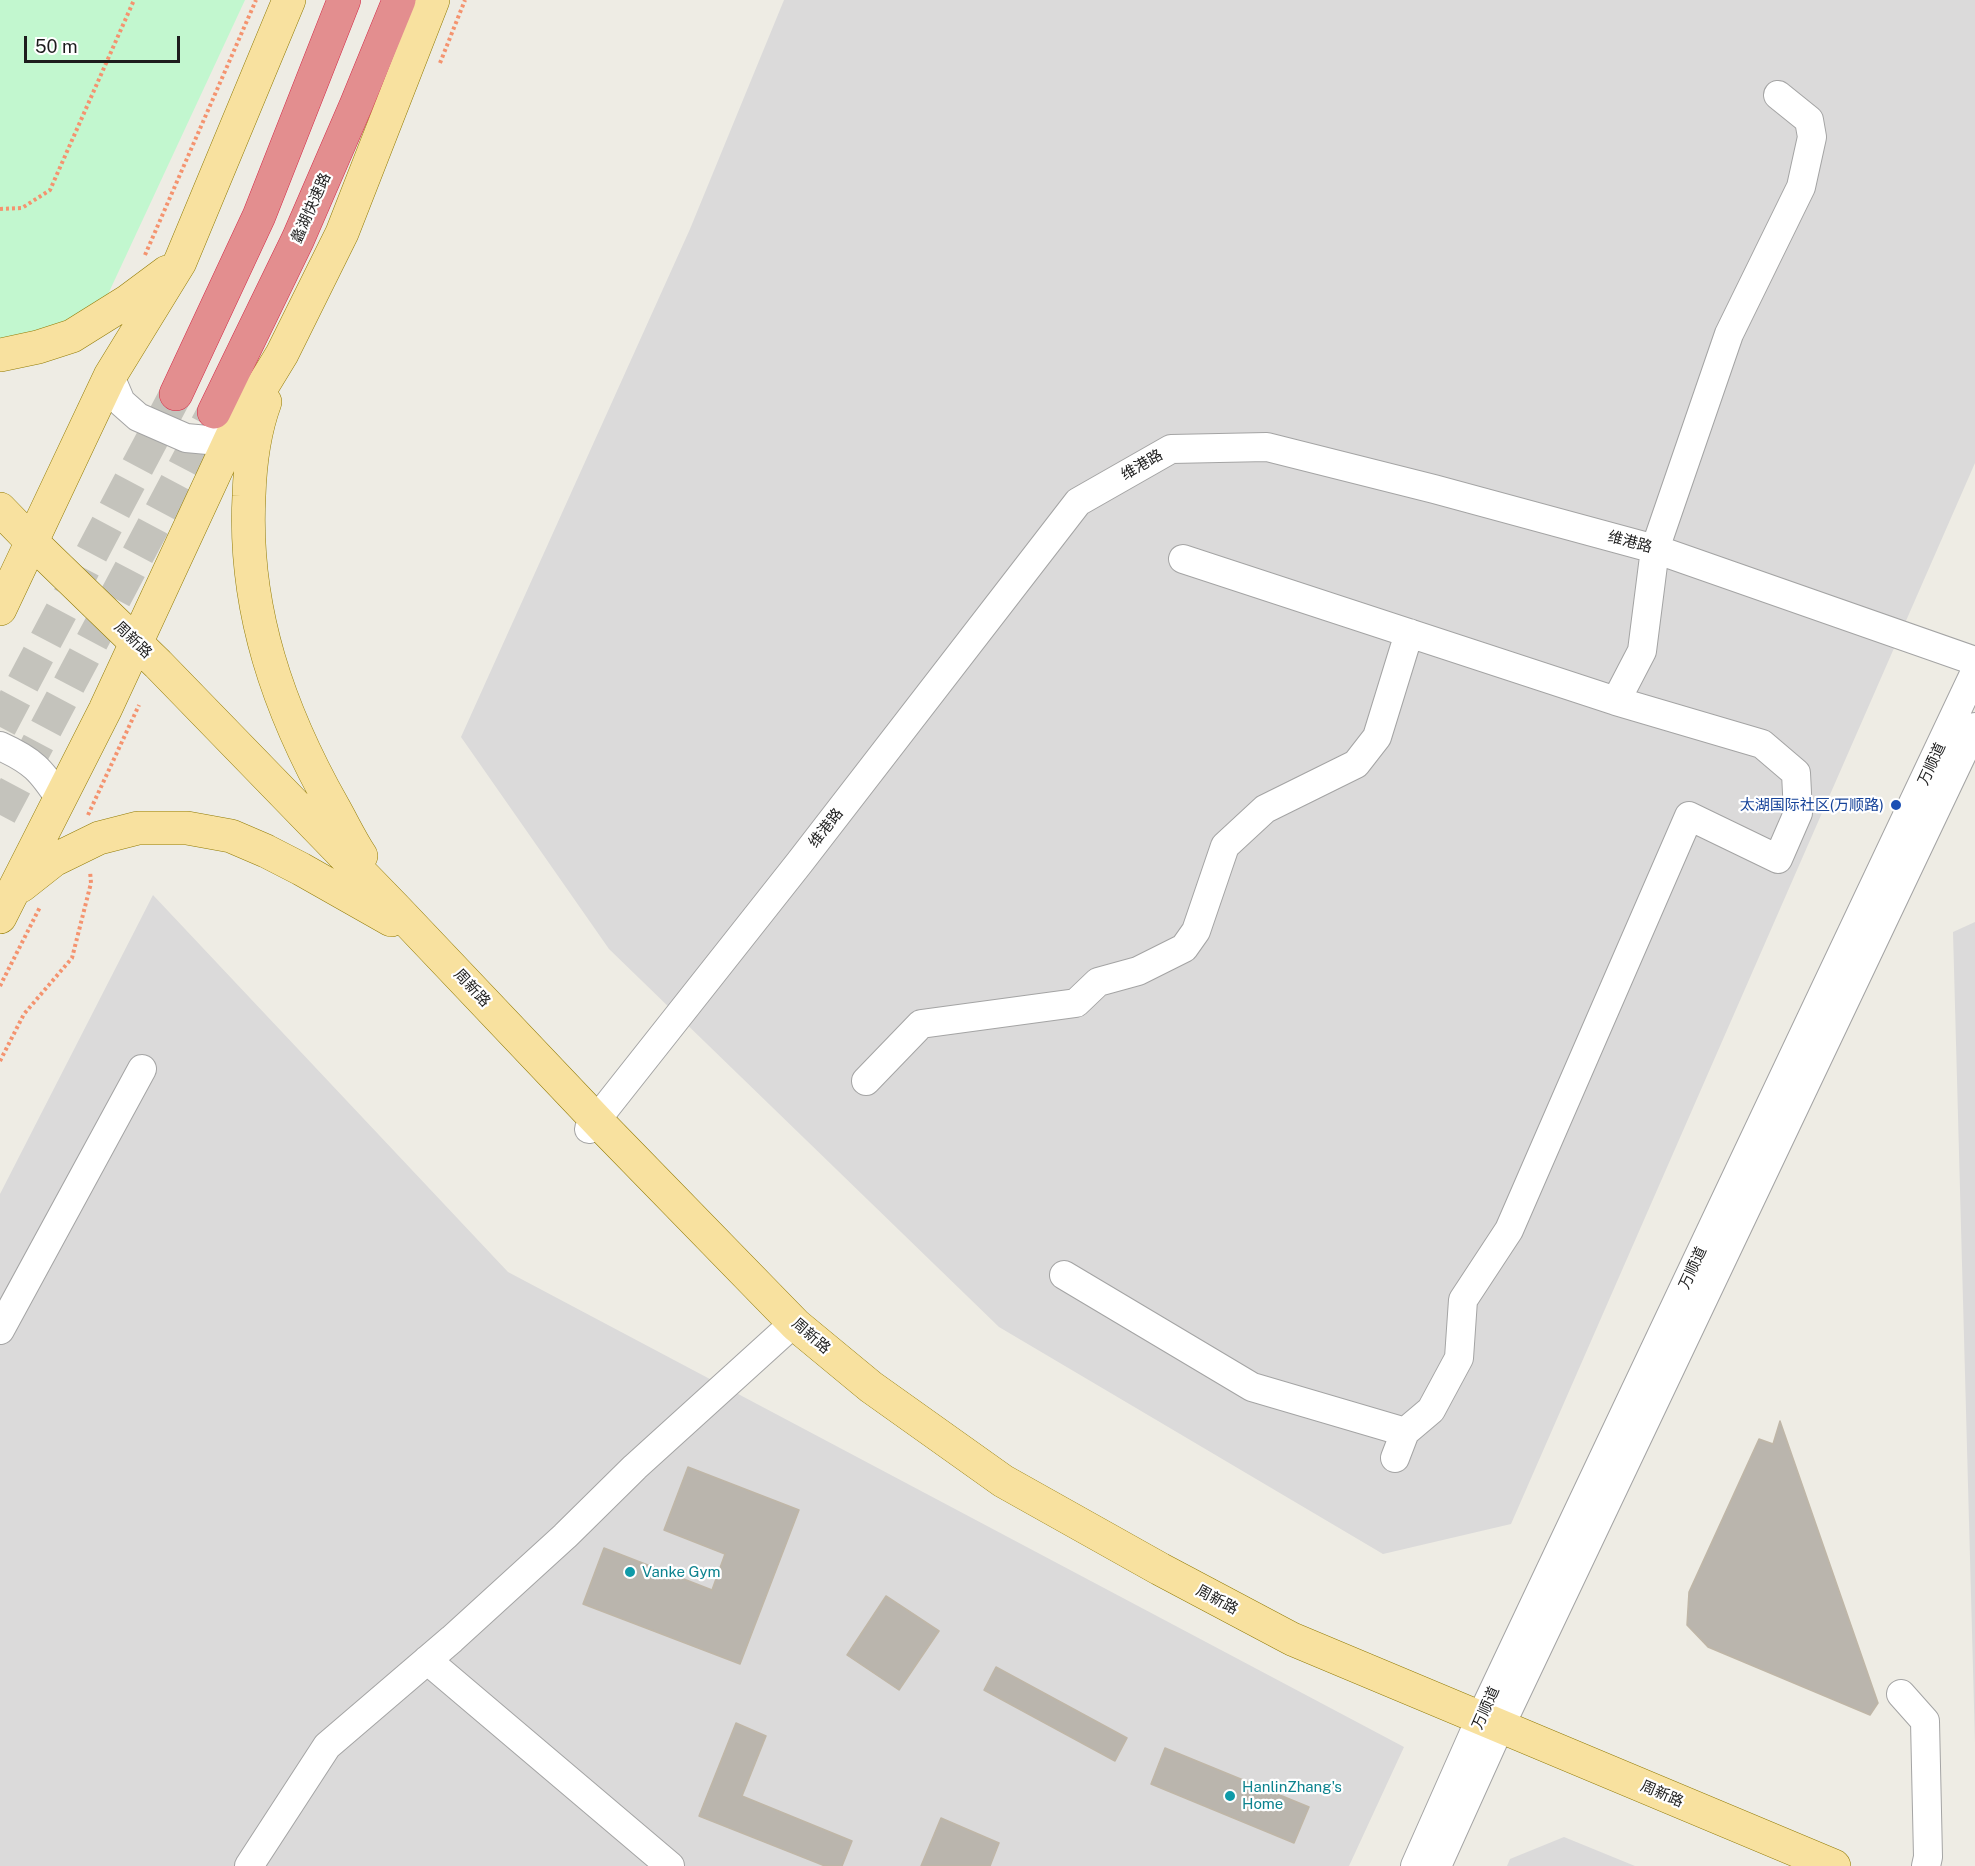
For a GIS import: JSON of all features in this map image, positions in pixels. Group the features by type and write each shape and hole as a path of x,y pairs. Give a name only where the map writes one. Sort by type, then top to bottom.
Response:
{"highway":[{"path":"177,394 259,216 344,0"},
{"name":"蠡湖快速路","path":"223,424 399,0"}],"main road":[{"path":"0,609 110,376 180,262 289,0"},
{"path":"394,915 318,780 292,727 274,677 259,625 250,566 248,517 250,468 258,423 282,354 342,233 433,0"},
{"path":"0,355 38,347 72,336 128,301 180,262"},
{"path":"6,905 134,648 223,424 282,354"},
{"name":"周新路","path":"0,509 30,546"},
{"name":"周新路","path":"0,522 30,546 134,648 394,915 597,1129 705,1251 785,1331 867,1398 994,1489 1142,1574 1288,1648 1489,1725 1834,1866"},
{"path":"6,905 54,860 99,837 138,828 187,828 231,836 394,915"},
{"name":"周新路","path":"597,1129 796,1324 871,1387 1003,1481 1160,1569 1292,1639 1817,1866"}],"street":[{"path":"1616,701 1642,651 1655,554 1729,334 1800,187 1812,137 1809,120 1778,95"},
{"path":"110,376 121,402 138,417 186,438 208,440 223,424"},
{"name":"维港路","path":"597,1129 807,870 1085,510 1171,460 1266,458 1452,503 1655,554 1975,661"},
{"name":"维港路","path":"1655,554 1723,582 1975,671"},
{"path":"1183,559 1616,701 1762,744 1796,773 1798,813 1778,859 1689,816 1509,1230 1463,1300 1460,1358 1431,1410 1405,1432 1395,1458"},
{"path":"866,1081 921,1024 1076,1003 1098,982 1138,970 1184,948 1196,931 1225,846 1264,809 1356,764 1377,737 1409,633"},
{"name":"万顺道","path":"1437,1866 1489,1725 1975,671"},
{"name":"万顺道","path":"1415,1866 1489,1725 1975,727"},
{"path":"0,746 23,757 44,775 60,800"},
{"path":"0,1330 142,1069"},
{"path":"1064,1275 1252,1387 1405,1432"},
{"path":"249,1866 327,1746 565,1536 635,1467 785,1331"},
{"path":"427,1660 670,1866"},
{"path":"1901,1694 1925,1721 1928,1857 1926,1866"}],"path":[{"path":"0,209 22,208 50,190 134,0"},
{"path":"0,1061 24,1014 72,958 91,883 88,843"}],"shaded area":[{"path":"784,0 1975,0 1975,463 1511,1524 1383,1554 999,1327 609,949 461,737 690,229"},
{"path":"153,895 508,1272 1404,1747 1349,1866 0,1866 0,1194"},
{"path":"1975,922 1975,1742 1953,932"},
{"path":"1564,1837 1635,1866 1507,1866 1510,1859"}],"green space":[{"path":"0,0 245,0 103,305 44,334 0,340"}],"building":[{"path":"1780,1421 1878,1703 1870,1715 1708,1647 1687,1625 1689,1592 1759,1439 1773,1444"},
{"name":"Vanke Gym","path":"688,1467 799,1510 740,1664 583,1604 604,1548 712,1590 725,1554 664,1530"},
{"path":"886,1596 939,1631 899,1690 847,1655"},
{"path":"996,1667 1127,1738 1115,1761 984,1690"},
{"path":"736,1723 766,1736 742,1796 852,1841 842,1866 825,1866 699,1816"},
{"name":"HanlinZhang's Home","path":"1165,1748 1309,1807 1294,1843 1151,1784"},
{"path":"941,1818 999,1843 990,1866 921,1866"}],"tunnel":[{"path":"0,727 176,394"},
{"path":"0,815 213,413"}],"place":[{"name":"太湖国际社区(万顺路)","path":"1896,805"},
{"name":"Vanke Gym","path":"630,1572"},
{"name":"HanlinZhang's Home","path":"1230,1796"}]}
